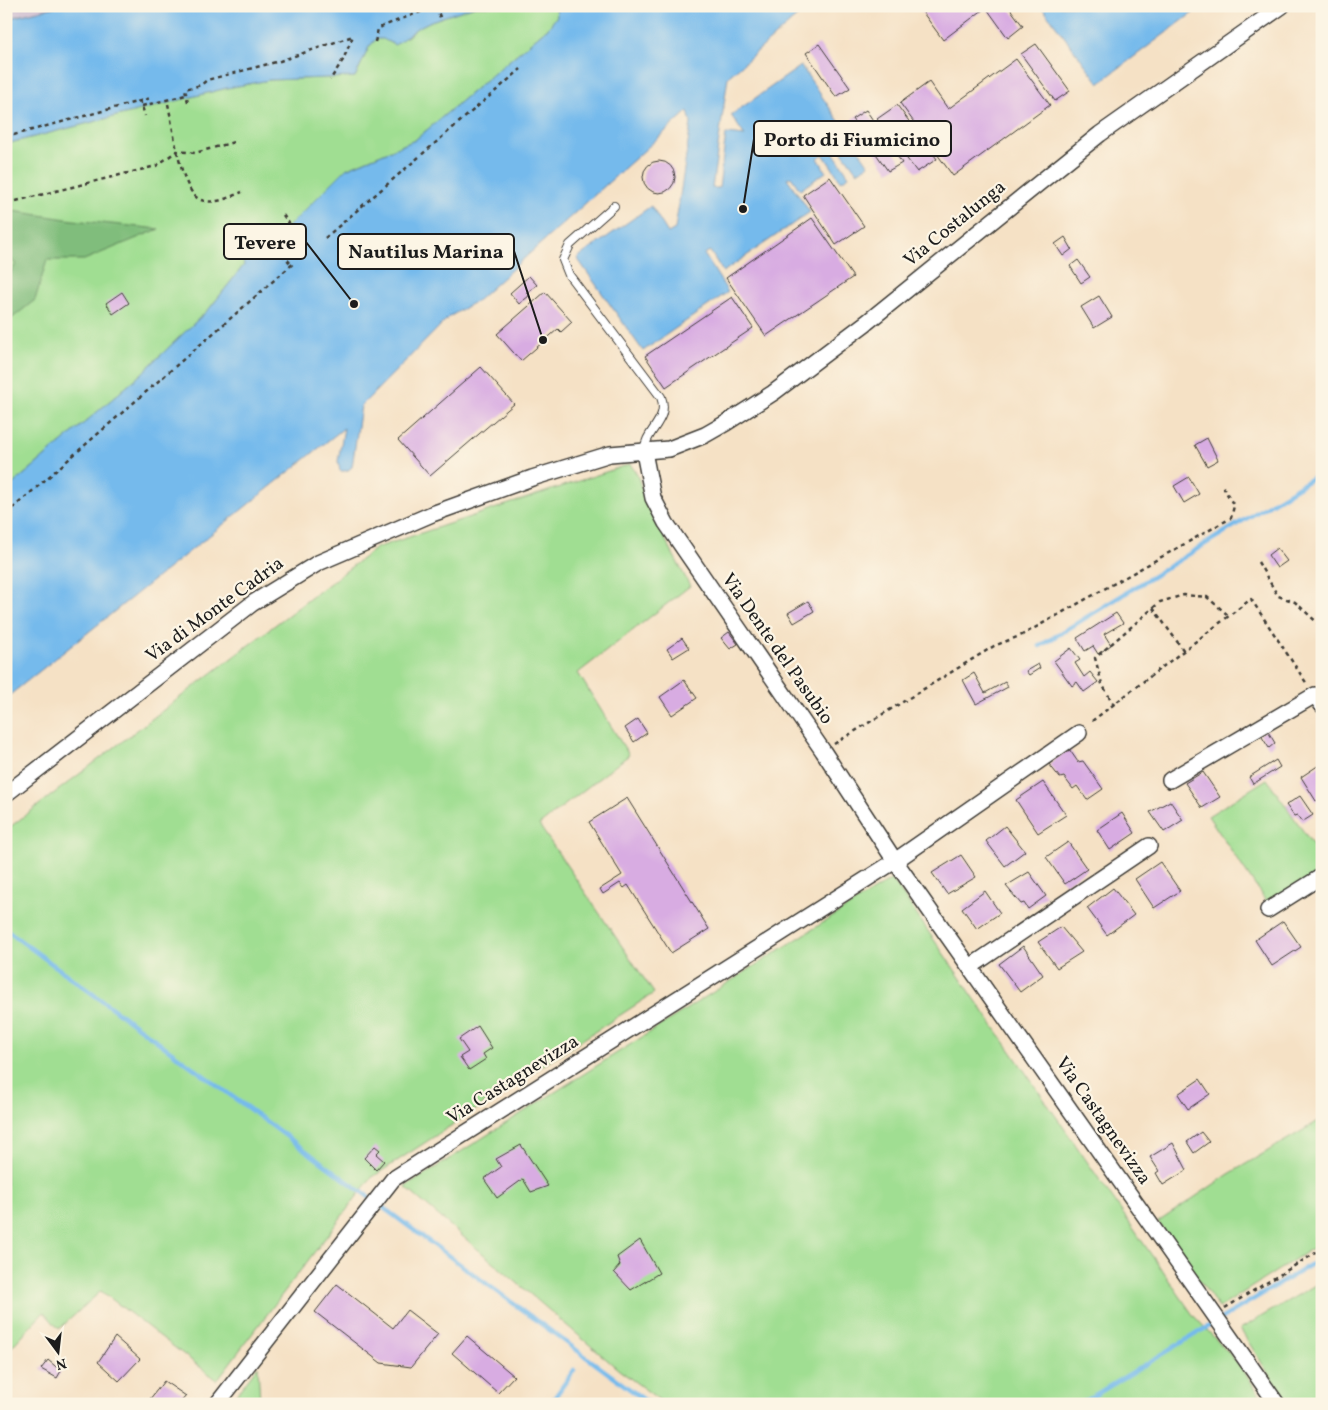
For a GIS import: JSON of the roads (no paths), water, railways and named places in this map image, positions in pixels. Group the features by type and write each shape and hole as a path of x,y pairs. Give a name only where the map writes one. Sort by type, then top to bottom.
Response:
{"street":[{"name":"Via Costalunga","path":"644,452 662,451 705,436 773,393 866,322 1081,148 1282,6"},
{"name":"Via Dente del Pasubio","path":"644,452 653,498 666,523 823,751 895,861"},
{"name":"Via di Monte Cadria","path":"6,794 246,608 304,571 384,533 499,490 604,456 644,452"},
{"path":"1170,780 1318,700"},
{"name":"Via Castagnevizza","path":"217,1404 393,1179 895,861 1079,732"},
{"path":"970,967 1149,846"},
{"name":"Via Castagnevizza","path":"895,861 1212,1312 1234,1340 1277,1404"},
{"path":"1268,910 1322,876"}],"lane":[{"path":"614,206 570,245 563,260 569,275 661,397 663,413 646,441 644,452"}],"water":[{"path":"59,6 475,6 431,21 417,28 395,45 383,39 376,39 369,47 355,77 269,80 227,88 6,144 6,19"},
{"path":"556,6 800,6 800,14 728,77 712,188 719,188 726,134 745,136 731,115 801,66 869,165 857,172 837,145 831,149 849,176 841,181 823,154 818,158 826,172 800,190 791,177 787,178 810,212 723,272 710,251 704,254 728,292 643,351 577,258 651,206 668,233 675,229 691,123 688,111 478,300 449,317 361,406 352,467 347,471 340,471 338,461 344,428 6,698 6,490 139,376 210,308 244,265 243,260 268,239 289,226 346,169 415,140 549,27 557,16"},
{"path":"1041,6 1202,6 1099,83"}],"waterway":[{"path":"1040,646 1322,472"},
{"path":"6,930 650,1404"},
{"path":"1080,1404 1322,1258"},
{"path":"550,1404 574,1370"}],"place":[{"name":"Porto di Fiumicino","path":"743,209"},
{"name":"Tevere","path":"354,304"},
{"name":"Nautilus Marina","path":"543,340"}]}
